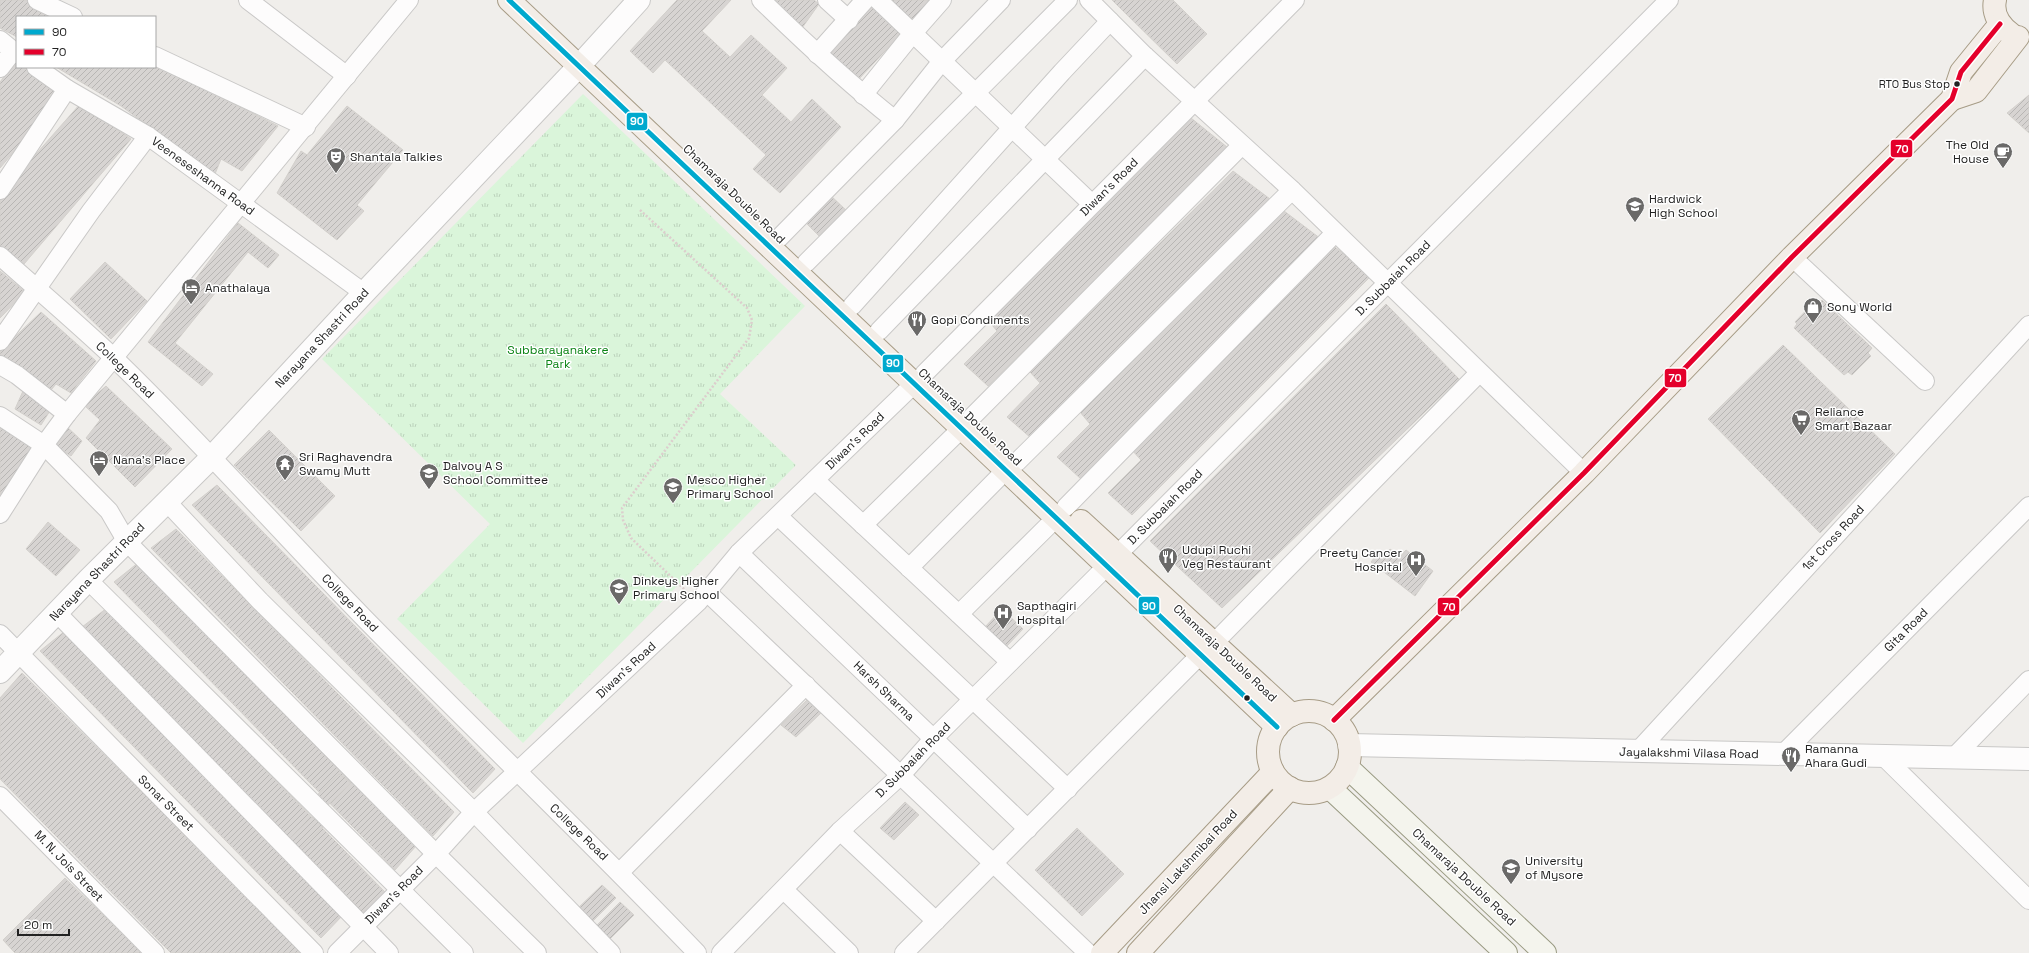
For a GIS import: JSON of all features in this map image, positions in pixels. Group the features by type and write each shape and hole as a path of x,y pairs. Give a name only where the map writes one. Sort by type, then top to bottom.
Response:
{"main road":[{"name":"Chamaraja Double Road","path":"509,0 584,61 780,238 879,331 919,379"},
{"name":"Chamaraja Double Road","path":"528,0 584,61 966,424 1284,721"},
{"path":"1334,720 1584,473 1792,257 1952,99 1976,91 2023,38 2005,30 2000,24 1995,14 1994,1"},
{"path":"1952,99 1961,72 2000,24"},
{"path":"1302,712 1314,712 1334,720 1341,727 1349,745 1350,756 1348,767 1340,779 1330,788 1317,793 1303,793 1290,788 1280,781 1273,772 1269,761 1268,749 1271,737 1284,721 1302,712"},
{"name":"Chamaraja Double Road","path":"1348,767 1545,953"},
{"name":"Jhansi Lakshmibai Road","path":"1102,953 1273,772"},
{"name":"Jhansi Lakshmibai Road","path":"1138,953 1290,788"},
{"path":"1330,788 1506,953"}],"street":[{"path":"37,0 71,16"},
{"path":"248,0 347,76"},
{"path":"0,514 44,445 67,414 240,203 306,126 408,0"},
{"name":"Narayana Shastri Road","path":"0,672 88,580 212,457 364,293 584,61 639,0"},
{"path":"761,0 817,54 863,95 895,120"},
{"path":"827,0 849,20"},
{"path":"817,54 849,20 865,0"},
{"path":"878,0 1092,204"},
{"path":"863,95 942,0"},
{"path":"780,238 895,120 942,61 1001,0"},
{"path":"806,263 1068,0"},
{"path":"1089,0 1145,56 1292,190 1479,373 1584,473"},
{"name":"Diwan's Road","path":"337,953 399,889 436,854 474,812 703,597 739,553 919,379 1295,0"},
{"name":"D. Subbaiah Road","path":"721,953 784,890 840,830 901,775 934,738 1388,284 1669,0"},
{"path":"852,306 1012,127 1110,21"},
{"path":"0,68 10,48"},
{"path":"156,56 306,126"},
{"path":"879,331 1145,56"},
{"name":"Veeneseshanna Road","path":"37,68 67,89 148,136 364,293"},
{"path":"0,190 67,89"},
{"path":"1,335 91,211 148,136"},
{"path":"863,525 966,424 1242,144"},
{"path":"910,568 1011,466 1292,190"},
{"path":"959,614 1061,513 1335,233"},
{"name":"College Road","path":"0,256 114,358 212,457 362,616 517,772 620,872 697,953"},
{"path":"1792,257 1925,381"},
{"name":"1st Cross Road","path":"1637,752 2029,325"},
{"path":"0,364 17,375 67,414"},
{"path":"904,953 1479,373"},
{"path":"0,416 44,445 109,511 127,542 436,854 537,953"},
{"path":"815,480 1010,662"},
{"path":"166,501 260,602 474,812 611,953"},
{"name":"Gita Road","path":"1783,754 2029,506"},
{"path":"778,516 1068,788"},
{"name":"Harsh Sharma","path":"739,553 1028,828"},
{"path":"88,580 464,953"},
{"path":"703,597 806,685 1088,953"},
{"path":"57,613 389,953"},
{"name":"Sonar Street","path":"0,634 314,953"},
{"path":"1954,757 2029,680"},
{"path":"620,872 806,685"},
{"name":"Jayalakshmi Vilasa Road","path":"1349,745 2029,759"},
{"path":"1883,756 2029,900"},
{"name":"M. N. Jois Street","path":"0,796 154,953"},
{"path":"840,830 936,921"},
{"path":"784,890 849,953"}],"path":[{"path":"640,210 748,308 752,320 749,338 622,508 623,520 631,538 703,597"}],"green space":[{"name":"Subbarayanakere Park","path":"583,94 805,306 720,394 796,465 523,743 397,619 490,524 322,359"}],"building":[{"path":"0,0 28,0 60,16 16,16 16,36 0,28"},
{"path":"677,0 731,0 702,31 730,57 751,35 787,68 762,95 791,122 812,99 841,127 780,193 753,169 766,155 665,60 653,73 630,51"},
{"path":"771,0 814,0 819,4 802,28"},
{"path":"883,0 931,0 911,24"},
{"path":"1112,0 1173,0 1207,34 1177,64"},
{"path":"871,2 903,32 858,80 826,51"},
{"path":"16,61 16,68 25,68 59,92 21,143 0,168 0,82"},
{"path":"156,65 278,126 242,171 221,159 215,174 121,106 58,68 156,68"},
{"path":"2029,95 2029,133 2007,113"},
{"path":"80,104 131,139 24,264 0,246 0,200 15,178"},
{"name":"Shantala Talkies","path":"347,106 403,150 357,205 364,211 337,240 277,193 301,151 307,155"},
{"path":"1191,118 1227,147 988,386 964,364 997,331 987,319"},
{"path":"1233,171 1270,199 1031,438 1007,417 1040,383 1030,372"},
{"path":"828,193 850,214 824,241 802,219"},
{"path":"1284,211 1321,239 1081,479 1057,457 1090,424 1080,412"},
{"name":"Anathalaya","path":"238,223 279,255 268,268 248,252 175,343 213,374 202,386 148,342"},
{"path":"1335,247 1371,276 1132,515 1108,493 1141,460 1131,449"},
{"path":"105,262 147,301 111,339 70,299"},
{"path":"0,271 25,292 0,318"},
{"path":"1822,300 1872,348 1868,353 1871,356 1852,375 1848,372 1844,375 1794,328 1797,324 1795,322 1815,301 1818,304"},
{"path":"1386,304 1459,379 1222,608 1150,541"},
{"path":"41,312 96,361 71,393 56,384 47,395 0,358 0,351"},
{"name":"Reliance Smart Bazaar","path":"1783,345 1895,454 1820,533 1708,419"},
{"path":"106,386 172,449 135,487 86,438 100,420 84,405"},
{"path":"30,388 53,406 41,425 15,409 23,391"},
{"path":"0,423 35,446 0,498"},
{"path":"65,425 82,441 71,456 52,444"},
{"name":"Sri Raghavendra Swamy Mutt","path":"269,430 335,496 301,531 234,465"},
{"path":"217,485 495,769 473,793 192,505"},
{"path":"48,522 80,550 56,576 26,549"},
{"path":"176,529 454,812 433,836 151,548"},
{"path":"1390,549 1400,557 1406,550 1433,571 1415,596 1371,562 1379,552 1384,557"},
{"path":"139,562 416,846 395,870 114,582"},
{"path":"107,608 385,892 364,915 82,627"},
{"path":"1002,609 1023,629 1005,648 984,628"},
{"path":"65,631 343,915 321,938 40,651"},
{"path":"22,673 304,953 171,953 0,779 0,698"},
{"path":"807,700 821,713 796,737 781,725"},
{"path":"250,748 262,757 234,783 223,774"},
{"path":"339,774 351,783 324,809 312,800"},
{"path":"905,802 919,815 894,840 880,828"},
{"path":"312,817 324,826 296,852 285,843"},
{"path":"1077,828 1124,874 1082,916 1035,870"},
{"path":"65,878 142,953 15,953 3,940"},
{"path":"602,885 616,898 591,923 576,910"},
{"path":"620,902 634,915 609,940 595,927"}],"transit line":[{"name":"90","path":"509,0 1277,727"},
{"name":"70","path":"1334,720 1584,473 1792,257 1952,99 1961,72 2000,24"}],"place":[{"name":"RTO Bus Stop","path":"1957,84"},
{"name":"The Old House","path":"2003,169"},
{"name":"Shantala Talkies","path":"336,174"},
{"name":"Hardwick High School","path":"1635,223"},
{"name":"Anathalaya","path":"191,305"},
{"name":"Sony World","path":"1813,324"},
{"name":"Gopi Condiments","path":"917,337"},
{"name":"Reliance Smart Bazaar","path":"1801,436"},
{"name":"Nana's Place","path":"99,477"},
{"name":"Sri Raghavendra Swamy Mutt","path":"285,481"},
{"name":"Dalvoy A S School Committee","path":"429,490"},
{"name":"Mesco Higher Primary School","path":"673,504"},
{"name":"Udupi Ruchi Veg Restaurant","path":"1168,574"},
{"name":"Preety Cancer Hospital","path":"1416,577"},
{"name":"Dinkeys Higher Primary School","path":"619,605"},
{"name":"Sapthagiri Hospital","path":"1003,630"},
{"name":"Ramanna Ahara Gudi","path":"1791,773"},
{"name":"University of Mysore","path":"1511,885"}]}
